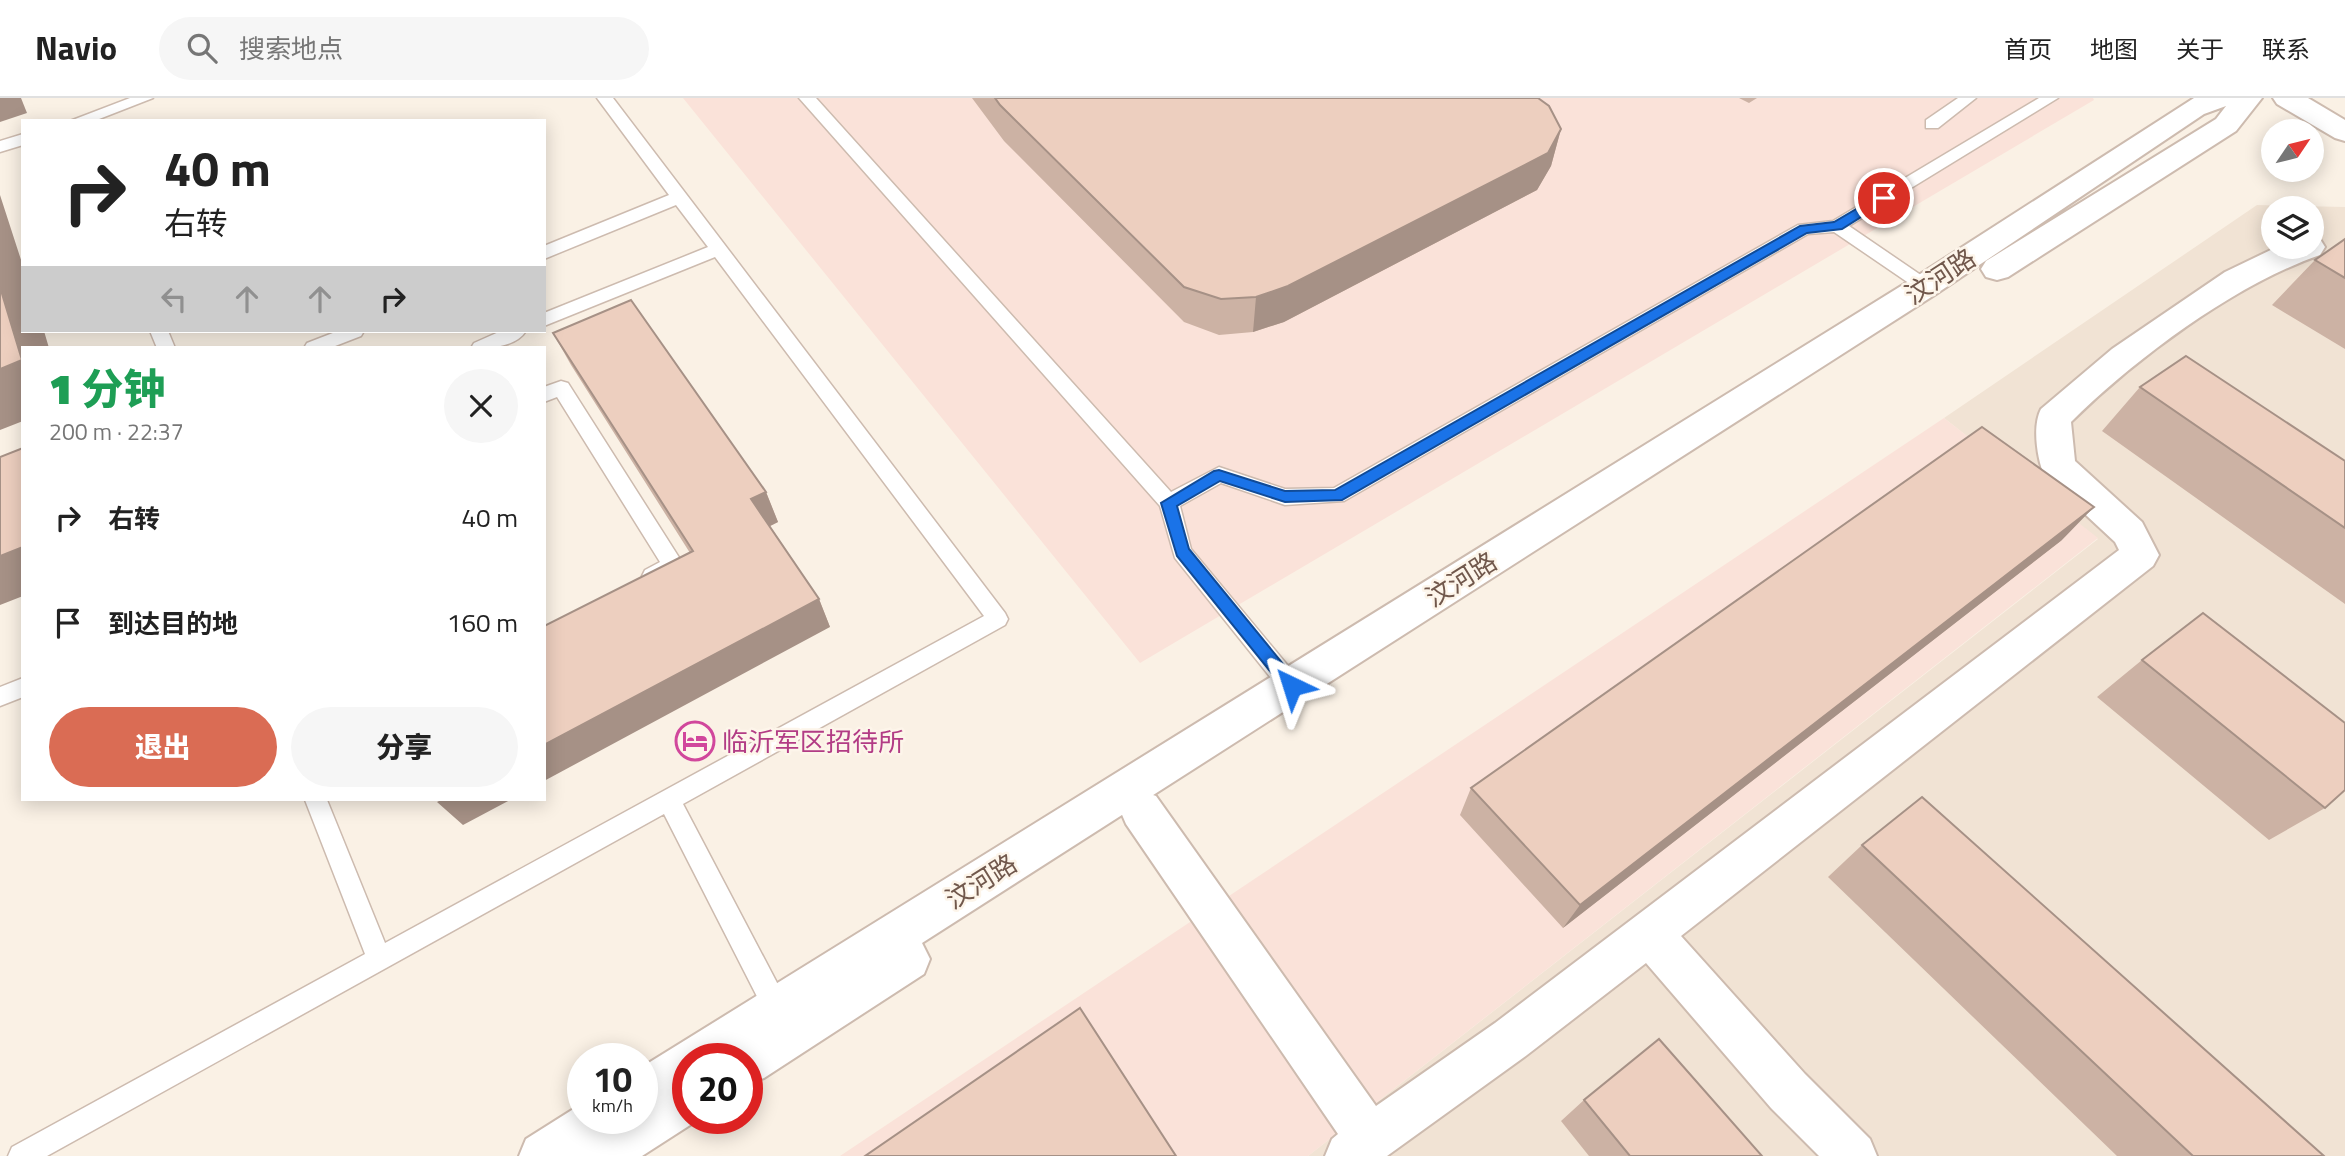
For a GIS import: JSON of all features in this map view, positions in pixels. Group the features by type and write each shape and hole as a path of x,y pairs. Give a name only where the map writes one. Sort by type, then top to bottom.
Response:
{"street":[{"name":"汶河路","path":"723,1043 1925,286 2194,108 2221,98"},
{"name":"汶河路","path":"763,1051 2226,125 2248,98"},
{"path":"2287,98 2345,132"},
{"path":"2293,98 2345,122"},
{"path":"1141,810 1359,1147 1511,1039 2140,555 2129,532 2058,467 2053,418 2091,380 2220,289 2272,259"},
{"path":"1649,933 1788,1091 1853,1156"},
{"path":"598,1156 672,1109"},
{"path":"543,1156 578,1134"}],"lane":[{"path":"84,119 145,98"},
{"path":"21,1156 998,619 605,98"},
{"path":"807,98 1169,503 1182,552 1292,686"},
{"path":"1932,124 1968,98"},
{"path":"1169,503 1219,475 1285,497 1337,496 1804,229 1837,226 2050,98"},
{"path":"0,147 21,140"},
{"path":"546,252 679,197"},
{"path":"1837,226 1925,286"},
{"path":"546,319 720,249"},
{"path":"484,346 513,333"},
{"path":"546,394 561,388 673,565 638,583"},
{"path":"0,697 21,688"},
{"path":"669,800 777,1009"},
{"path":"316,801 379,959"}],"shaded area":[{"path":"683,98 2093,98 2094,100 1140,663"},
{"path":"2257,205 2261,205 2261,259 2324,259 2324,207 2345,207 2345,1156 1308,1156 2098,539 1944,418"},
{"path":"1944,418 2098,538 1308,1156 840,1156"}],"building":[{"path":"995,98 1538,98 1549,106 1561,129 1548,153 1288,286 1256,297 1221,299 1184,287"},
{"path":"2345,239 2345,278 2315,260 2324,259 2324,254"},
{"path":"0,287 21,360 0,369"},
{"path":"631,300 766,492 751,499 819,599 546,744 546,625 693,551 553,333"},
{"path":"2186,356 2345,461 2345,528 2140,387"},
{"path":"1982,427 2094,507 1580,905 1471,788"},
{"path":"21,449 21,548 0,556 0,457"},
{"path":"2203,613 2345,723 2345,790 2325,808 2142,660"},
{"path":"1922,797 2324,1156 2193,1156 1862,845"},
{"path":"1080,1008 1176,1156 865,1156"},
{"path":"1659,1039 1762,1156 1630,1156 1584,1100"}],"place":[{"name":"临沂军区招待所","path":"695,741"}],"route":[{"path":"1292,686 1252,641 1182,552 1169,503 1219,475 1285,497 1337,496 1804,229 1837,226 1884,198"}]}
